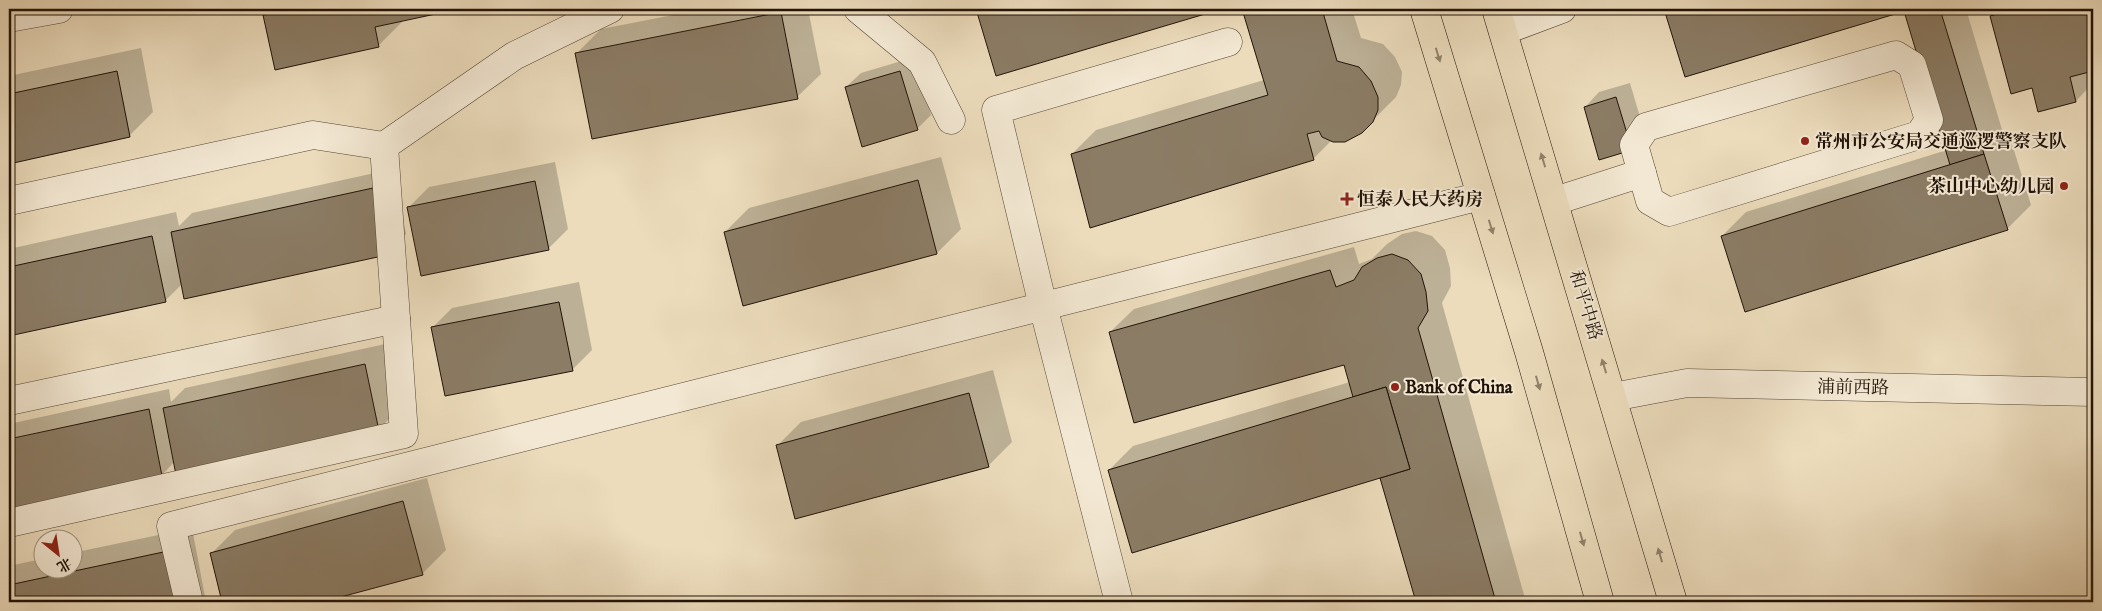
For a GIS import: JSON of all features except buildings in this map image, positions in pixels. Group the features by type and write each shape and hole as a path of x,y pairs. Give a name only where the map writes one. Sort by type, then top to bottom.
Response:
{"main road":[{"path":"1424,9 1529,352 1600,602"},
{"name":"和平中路","path":"1500,20 1674,602"}],"street":[{"path":"9,18 59,9"},
{"path":"9,201 312,135 384,146 514,56 610,9"},
{"path":"858,9 922,62 950,120"},
{"path":"1500,20 1562,9"},
{"path":"1120,602 1043,306 996,110 1228,42"},
{"path":"1896,55 1912,65 1929,120 1919,135 1669,212 1650,201 1642,173 1634,145 1646,126 1896,55"},
{"path":"9,523 404,434 384,146"},
{"path":"1555,201 1642,173"},
{"path":"189,602 171,526 1481,196"},
{"path":"9,401 396,319"},
{"name":"浦前西路","path":"1614,397 1687,383 2093,392"}],"place":[{"name":"常州市公安局交通巡逻警察支队","path":"1805,141"},
{"name":"茶山中心幼儿园","path":"2064,186"},
{"name":"恒泰人民大药房","path":"1347,199"},
{"name":"Bank of China","path":"1395,387"}]}
